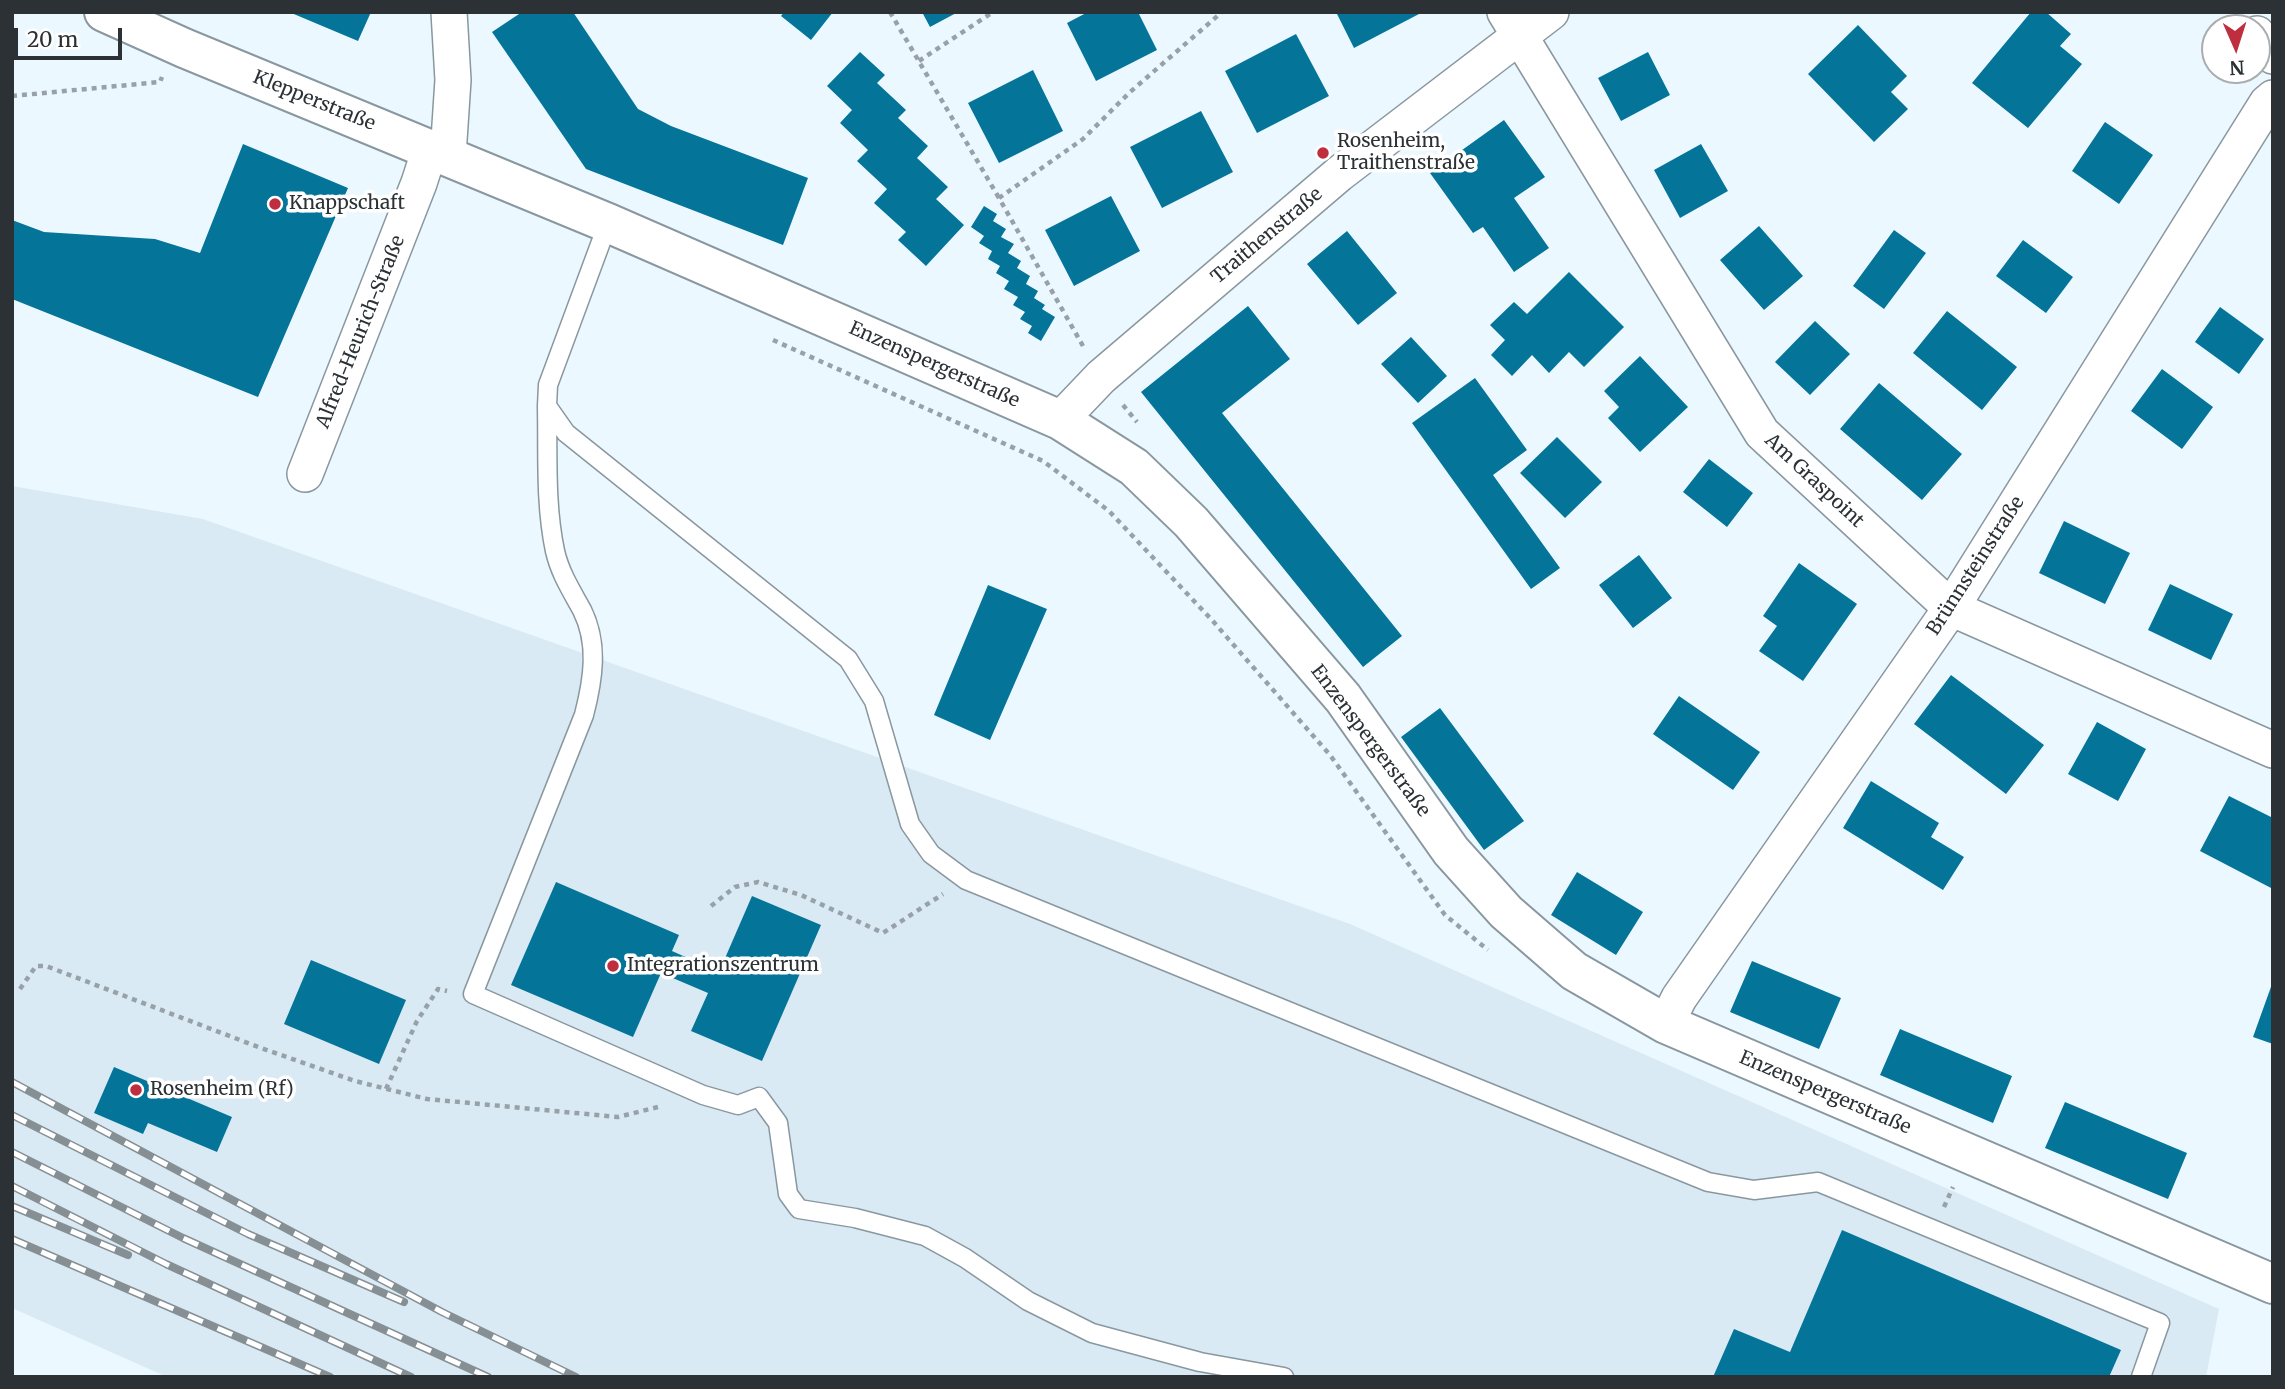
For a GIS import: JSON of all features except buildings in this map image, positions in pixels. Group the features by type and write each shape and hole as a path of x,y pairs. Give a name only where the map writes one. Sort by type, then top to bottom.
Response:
{"street":[{"name":"Klepperstraße","path":"104,12 439,152"},
{"name":"Alfred-Heurich-Straße","path":"305,474 419,183 439,152 453,80 449,12"},
{"name":"Traithenstraße","path":"1060,420 1101,377 1512,23 1551,12"},
{"name":"Am Graspoint","path":"1512,23 1762,433 1951,608 2273,750"},
{"name":"Brünnsteinstraße","path":"1665,1024 1679,998 1951,608 2267,103 2273,98"},
{"name":"Enzenspergerstraße","path":"439,152 1060,420 1135,467 1191,522 1343,698 1451,851 1506,912 1574,971 1665,1024 2273,1284"}],"lane":[{"path":"608,223 548,385 547,406 551,522 555,550 560,570 583,614 592,640 593,681 584,715 473,994 703,1094 738,1105 759,1097 778,1123 788,1194 799,1209 925,1236 965,1258 1028,1301 1091,1333 1200,1362 1284,1377"},
{"path":"547,406 566,433 848,659 874,701 910,824 931,854 966,880 1708,1182 1754,1190 1818,1182 2161,1323 2141,1377"}],"path":[{"path":"890,12 1101,377 1139,424"},
{"path":"919,61 993,12"},
{"path":"999,198 1083,139 1129,93 1222,12"},
{"path":"12,96 160,82 176,44"},
{"path":"711,906 735,887 758,882 801,895 883,933 966,880"},
{"path":"20,989 36,966 46,965 261,1048 355,1081 427,1099 618,1117 703,1094"},
{"path":"386,1089 417,1021 438,989 473,994"}],"shaded area":[{"path":"12,486 203,519 1350,924 2219,1309 2206,1377 167,1377 12,1308"}],"railway":[{"path":"12,1082 442,1312 576,1377"},
{"path":"12,1115 248,1234 404,1302"},
{"path":"12,1152 183,1238 488,1377"},
{"path":"12,1186 166,1264 411,1377"},
{"path":"12,1206 128,1255"},
{"path":"12,1239 330,1377"}],"place":[{"name":"Rosenheim, Traithenstraße","path":"1323,153"},
{"name":"Knappschaft","path":"275,204"},
{"name":"Integrationszentrum","path":"613,966"},
{"name":"Rosenheim (Rf)","path":"136,1090"}]}
